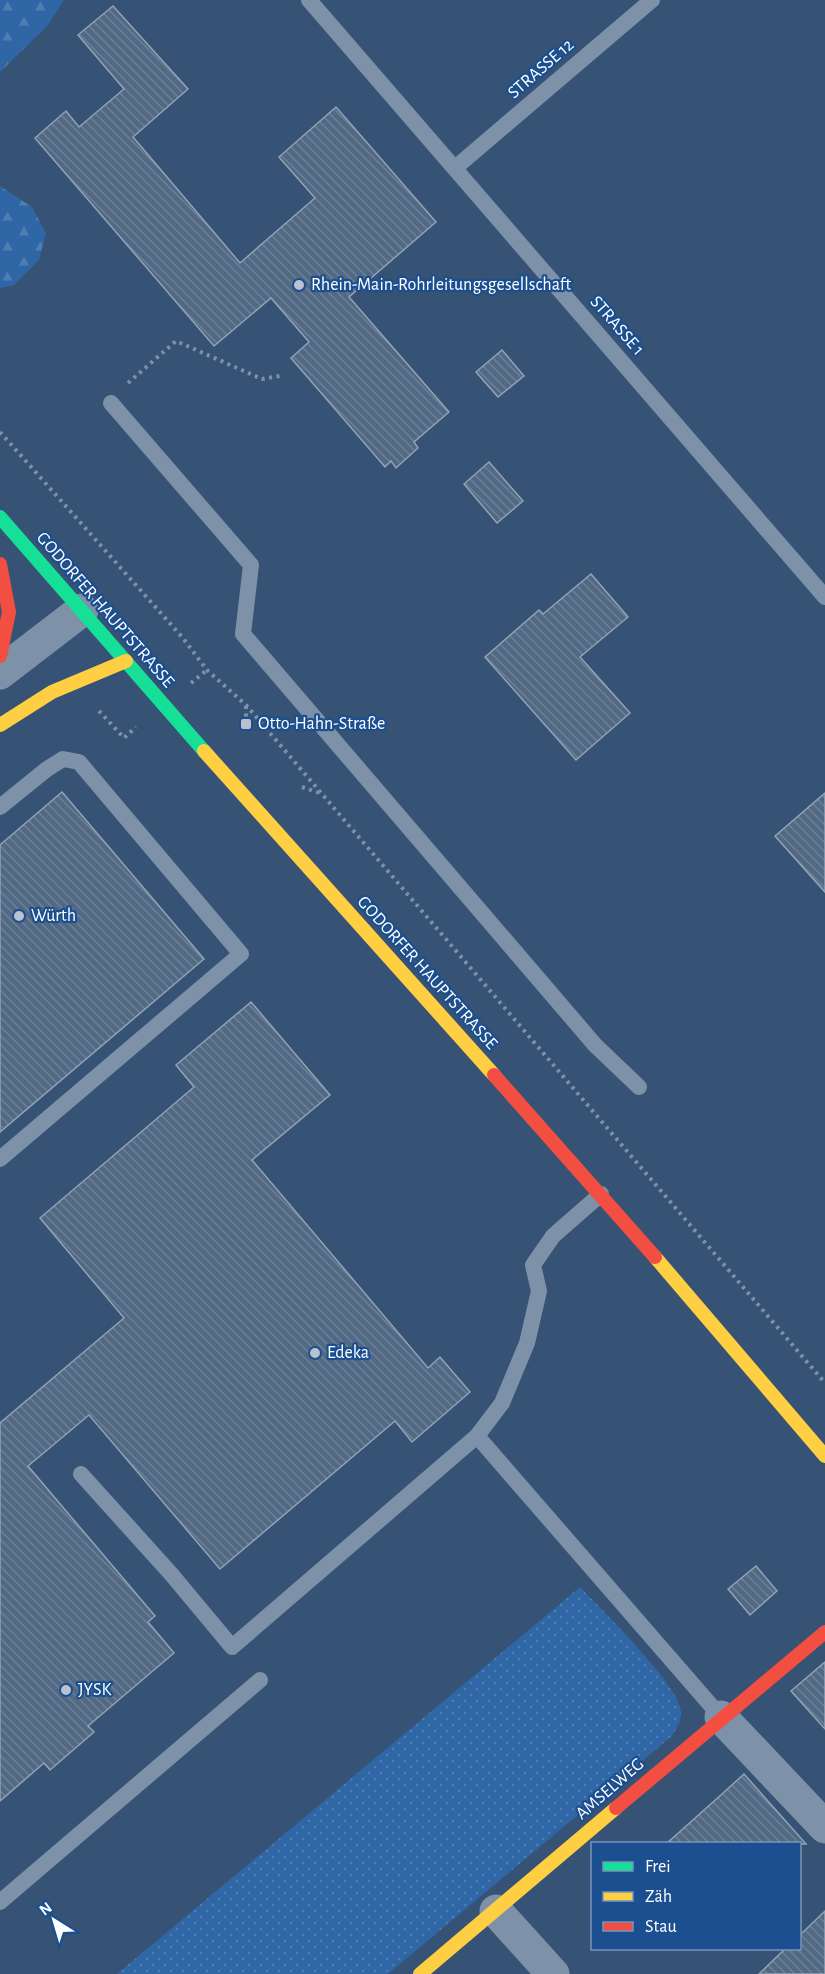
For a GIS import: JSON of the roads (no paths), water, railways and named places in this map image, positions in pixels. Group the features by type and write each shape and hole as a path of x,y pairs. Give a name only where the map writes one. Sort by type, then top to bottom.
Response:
{"main road":[{"name":"GODORFER HAUPTSTRASSE","path":"0,517 223,772 601,1194 825,1456"},
{"path":"0,564 9,612 0,657"},
{"path":"0,725 52,692 126,661"},
{"name":"AMSELWEG","path":"420,1974 721,1717 825,1632"}],"street":[{"path":"0,673 82,610"},
{"path":"721,1717 825,1827"},
{"path":"496,1911 553,1974"}],"lane":[{"name":"STRASSE 1","path":"309,0 825,597"},
{"name":"STRASSE 12","path":"455,168 652,0"},
{"path":"111,403 251,565 243,634 595,1045 639,1087"},
{"path":"0,807 63,759 79,762 241,954 0,1159"},
{"path":"81,1474 172,1575 232,1647 477,1436 502,1403 527,1343 539,1291 533,1265 553,1236 601,1194"},
{"path":"477,1436 721,1717"},
{"path":"0,1902 261,1680"}],"place":[{"name":"Rhein-Main-Rohrleitungsgesellschaft","path":"299,285"},
{"name":"Otto-Hahn-Straße","path":"246,724"},
{"name":"Würth","path":"19,916"},
{"name":"Edeka","path":"315,1353"},
{"name":"JYSK","path":"66,1690"}]}
